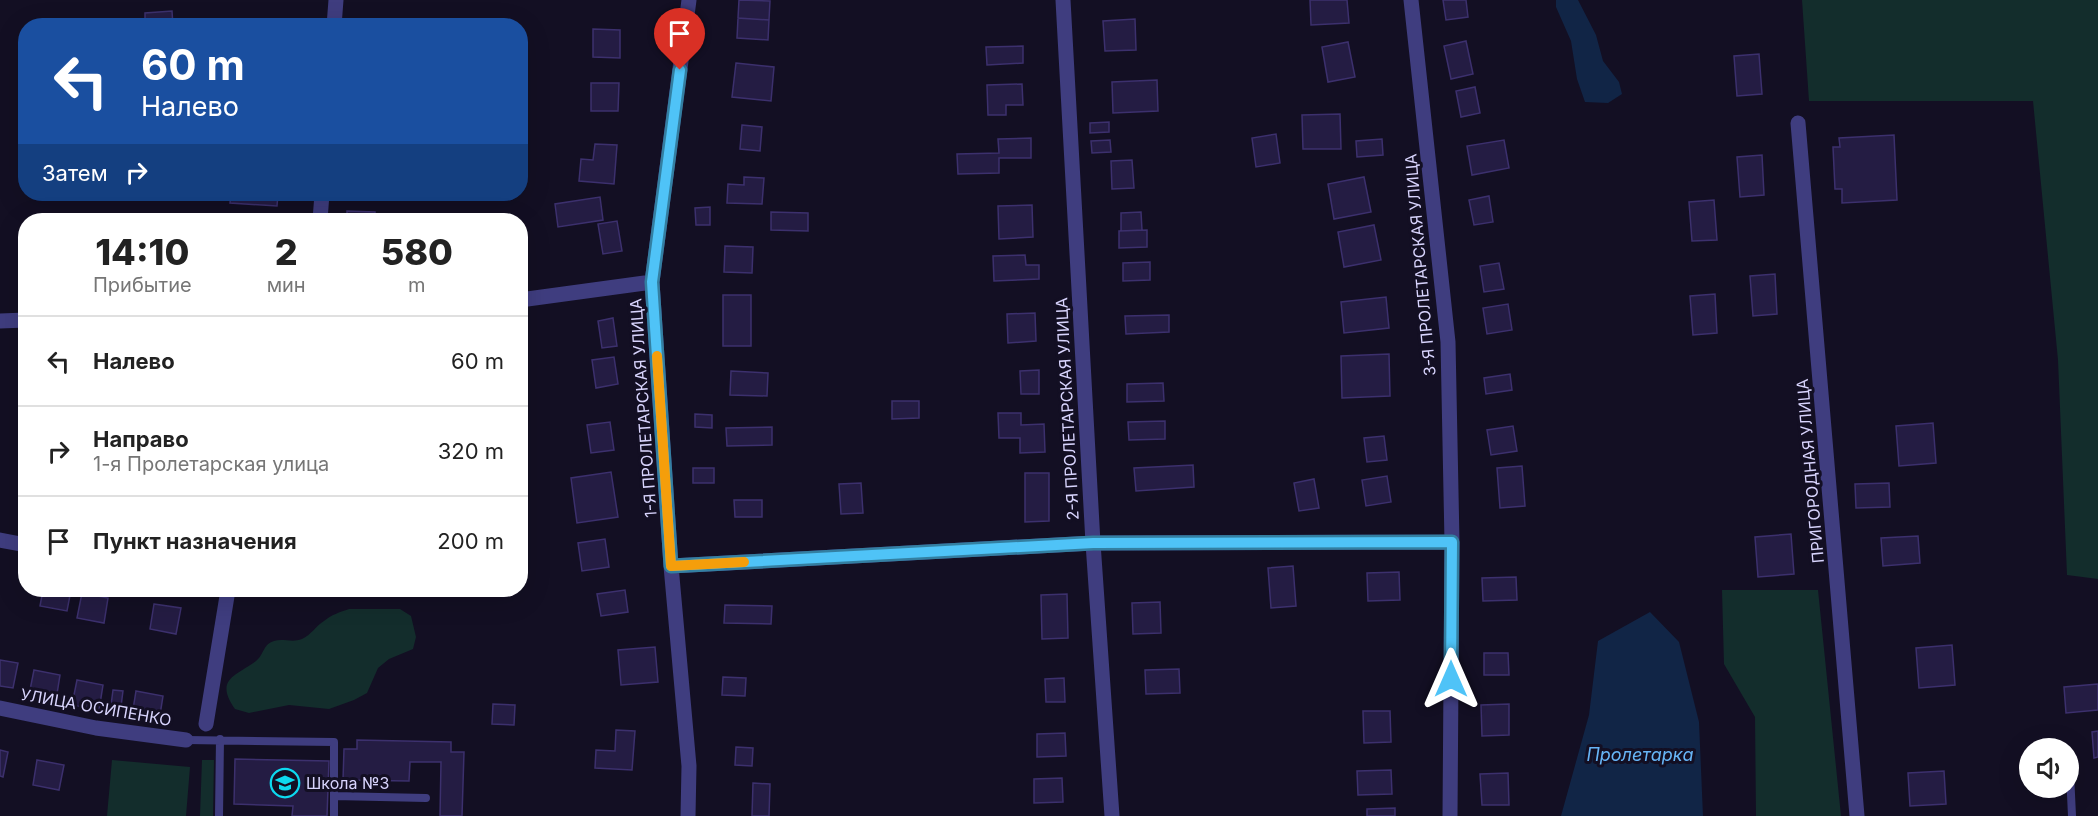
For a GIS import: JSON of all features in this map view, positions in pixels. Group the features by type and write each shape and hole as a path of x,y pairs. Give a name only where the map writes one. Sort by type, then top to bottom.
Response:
{"street":[{"path":"335,18 336,0"},
{"name":"1-Я ПРОЛЕТАРСКАЯ УЛИЦА","path":"688,0 652,282 671,566 689,766 688,816"},
{"name":"2-Я ПРОЛЕТАРСКАЯ УЛИЦА","path":"1063,0 1093,543 1112,816"},
{"name":"3-Я ПРОЛЕТАРСКАЯ УЛИЦА","path":"1411,0 1448,342 1452,542 1450,816"},
{"name":"ПРИГОРОДНАЯ УЛИЦА","path":"1798,123 1857,816"},
{"path":"528,299 652,282"},
{"path":"0,321 18,320"},
{"path":"0,540 18,543"},
{"path":"671,566 1093,543 1452,542"},
{"path":"206,724 227,597"},
{"name":"УЛИЦА ОСИПЕНКО","path":"0,708 96,728 186,740"}],"lane":[{"path":"186,740 334,742 334,816"},
{"path":"219,816 220,740"},
{"path":"334,796 426,798"},
{"path":"2071,798 2072,816"}],"green space":[{"path":"1802,0 2098,0 2098,579 2067,575 2058,360 2033,101 1809,101"},
{"path":"1722,590 1818,590 1841,816 1756,816 1755,717 1724,664"},
{"path":"349,609 400,609 411,616 416,637 413,649 389,659 378,668 367,693 329,709 289,705 249,713 235,709 227,691 230,679 259,659 270,642 302,639 330,617"},
{"path":"112,760 190,767 186,816 107,816"},
{"path":"202,760 214,760 213,816 200,816"}],"water":[{"path":"1556,0 1578,0 1596,35 1603,61 1619,82 1622,94 1608,103 1585,102 1577,79 1571,41 1556,7"},
{"name":"Пролетарка","path":"1650,612 1679,642 1699,722 1703,816 1561,816 1589,715 1598,641"}],"building":[{"path":"739,0 770,1 769,20 738,18"},
{"path":"1310,0 1347,0 1349,23 1311,25"},
{"path":"1443,0 1466,0 1468,17 1446,20"},
{"path":"172,11 172,18 145,18 145,13"},
{"path":"738,18 769,20 768,40 737,38"},
{"path":"1135,19 1136,50 1105,51 1103,21"},
{"path":"593,29 620,30 620,58 593,57"},
{"path":"1466,41 1473,74 1451,79 1444,46"},
{"path":"1348,42 1355,77 1328,82 1322,47"},
{"path":"1023,46 1023,63 987,65 986,47"},
{"path":"1759,54 1762,94 1737,96 1734,56"},
{"path":"736,63 774,67 771,101 732,97"},
{"path":"1157,80 1158,111 1113,113 1112,82"},
{"path":"591,83 619,83 618,111 591,111"},
{"path":"1022,84 1023,105 1006,105 1006,115 988,115 987,85"},
{"path":"1475,87 1480,113 1461,117 1456,91"},
{"path":"1340,114 1341,149 1303,149 1302,115"},
{"path":"1109,122 1109,132 1090,133 1090,123"},
{"path":"742,125 762,127 760,151 740,149"},
{"path":"1276,134 1280,163 1256,167 1252,138"},
{"path":"1894,135 1897,200 1842,203 1842,189 1835,189 1833,147 1840,147 1839,138"},
{"path":"1031,138 1031,158 999,158 999,173 958,174 957,154 999,153 998,139"},
{"path":"1382,139 1383,155 1357,157 1356,141"},
{"path":"1110,140 1111,152 1092,153 1091,141"},
{"path":"1504,140 1509,168 1472,175 1467,146"},
{"path":"595,144 617,145 614,184 579,181 581,159 593,160"},
{"path":"1762,155 1764,195 1740,197 1737,157"},
{"path":"1132,160 1134,188 1112,189 1111,161"},
{"path":"744,177 764,178 762,204 727,203 728,184 744,185"},
{"path":"1364,177 1371,212 1334,219 1328,184"},
{"path":"1489,196 1493,222 1474,225 1469,200"},
{"path":"600,197 603,220 558,227 555,204"},
{"path":"1714,200 1717,240 1692,241 1689,202"},
{"path":"230,201 277,201 277,206 230,203"},
{"path":"1032,205 1033,237 999,239 998,206"},
{"path":"710,207 710,225 696,225 695,208"},
{"path":"347,211 375,212 375,213 347,213"},
{"path":"771,212 808,213 808,231 771,230"},
{"path":"1141,212 1142,230 1121,231 1121,213"},
{"path":"617,221 622,251 603,254 598,224"},
{"path":"1374,225 1381,260 1344,267 1338,232"},
{"path":"1147,230 1147,247 1119,248 1119,231"},
{"path":"725,246 753,247 752,273 724,272"},
{"path":"1025,255 1026,265 1039,265 1039,279 994,281 993,256"},
{"path":"1150,262 1150,280 1123,281 1123,263"},
{"path":"1499,263 1504,289 1484,292 1480,266"},
{"path":"1775,274 1777,314 1753,316 1750,276"},
{"path":"1715,294 1717,333 1693,335 1690,296"},
{"path":"723,295 751,295 751,346 723,346"},
{"path":"1386,297 1389,328 1344,333 1341,302"},
{"path":"1508,304 1512,330 1487,334 1483,308"},
{"path":"1035,313 1036,341 1008,343 1007,314"},
{"path":"1169,315 1169,332 1126,334 1125,316"},
{"path":"613,318 617,346 602,348 598,321"},
{"path":"1389,354 1390,396 1342,398 1341,356"},
{"path":"614,357 618,384 596,388 592,360"},
{"path":"1039,370 1039,394 1021,394 1020,371"},
{"path":"731,371 768,373 767,396 730,395"},
{"path":"1510,374 1512,390 1486,394 1484,378"},
{"path":"1163,383 1164,401 1127,402 1127,384"},
{"path":"892,401 919,401 919,418 892,419"},
{"path":"998,413 1021,413 1021,425 1044,424 1045,452 1020,453 1020,438 999,438"},
{"path":"695,414 712,415 712,428 695,427"},
{"path":"1165,421 1165,439 1129,440 1128,422"},
{"path":"610,422 614,450 591,453 587,425"},
{"path":"1933,423 1936,463 1899,466 1896,426"},
{"path":"1513,426 1517,451 1491,455 1487,430"},
{"path":"772,427 772,445 727,446 726,428"},
{"path":"1384,436 1387,460 1367,462 1364,438"},
{"path":"1193,465 1194,487 1136,491 1134,468"},
{"path":"1522,466 1525,506 1500,508 1497,468"},
{"path":"693,468 714,468 714,483 693,483"},
{"path":"611,472 618,517 577,523 571,478"},
{"path":"1025,473 1049,473 1049,521 1025,522"},
{"path":"1387,476 1391,502 1366,506 1362,480"},
{"path":"1314,479 1319,508 1299,511 1294,483"},
{"path":"861,483 863,513 841,514 839,484"},
{"path":"1889,483 1890,507 1856,508 1855,484"},
{"path":"734,500 762,500 762,517 735,517"},
{"path":"1791,534 1794,574 1758,577 1755,537"},
{"path":"1918,536 1920,563 1883,566 1881,538"},
{"path":"605,539 609,567 582,571 578,543"},
{"path":"1293,566 1296,606 1271,608 1268,568"},
{"path":"1399,572 1400,600 1368,601 1367,573"},
{"path":"1516,577 1517,600 1483,601 1482,578"},
{"path":"625,590 628,612 601,616 597,594"},
{"path":"1067,594 1068,638 1042,639 1041,595"},
{"path":"42,597 70,597 67,611 40,606"},
{"path":"81,597 108,598 104,623 77,618"},
{"path":"1160,602 1161,633 1133,634 1132,603"},
{"path":"154,604 181,608 176,634 150,629"},
{"path":"725,605 772,606 771,624 724,623"},
{"path":"1952,645 1955,685 1919,688 1916,648"},
{"path":"655,647 658,682 621,685 618,650"},
{"path":"1484,653 1508,653 1509,675 1484,675"},
{"path":"0,660 18,663 13,688 0,686"},
{"path":"1179,669 1180,693 1146,694 1145,670"},
{"path":"34,670 60,675 56,700 29,695"},
{"path":"723,677 746,678 745,696 722,695"},
{"path":"1064,678 1065,702 1046,702 1045,679"},
{"path":"77,680 103,685 99,710 72,705"},
{"path":"2098,684 2098,710 2066,713 2064,687"},
{"path":"113,690 123,691 120,714 110,713"},
{"path":"136,691 163,696 159,721 132,716"},
{"path":"493,704 515,705 514,725 492,724"},
{"path":"1509,704 1509,735 1482,736 1481,705"},
{"path":"1363,711 1390,711 1391,742 1364,743"},
{"path":"616,730 635,731 632,770 595,768 596,750 615,751"},
{"path":"2098,731 2098,757 2094,758 2092,732"},
{"path":"1065,733 1066,756 1037,757 1037,734"},
{"path":"357,740 451,742 451,752 464,752 462,816 440,816 441,762 410,762 409,781 343,780 344,749 357,749"},
{"path":"736,747 753,748 752,766 735,765"},
{"path":"0,750 8,752 3,777 0,776"},
{"path":"235,759 329,761 327,816 292,816 293,806 234,804"},
{"path":"37,760 64,765 59,790 33,785"},
{"path":"1391,770 1392,794 1358,795 1357,771"},
{"path":"1944,771 1946,804 1910,806 1908,773"},
{"path":"1508,773 1509,805 1482,805 1480,774"},
{"path":"1062,778 1063,802 1034,803 1034,779"},
{"path":"753,783 770,784 769,816 752,816"},
{"path":"1395,808 1395,816 1367,816 1367,809"}],"slow traffic":[{"path":"657,356 671,566 744,562"}],"place":[{"name":"Школа №3","path":"285,783"}],"route":[{"path":"680,70 652,282 671,566 1093,543 1452,542 1451,679"}]}
